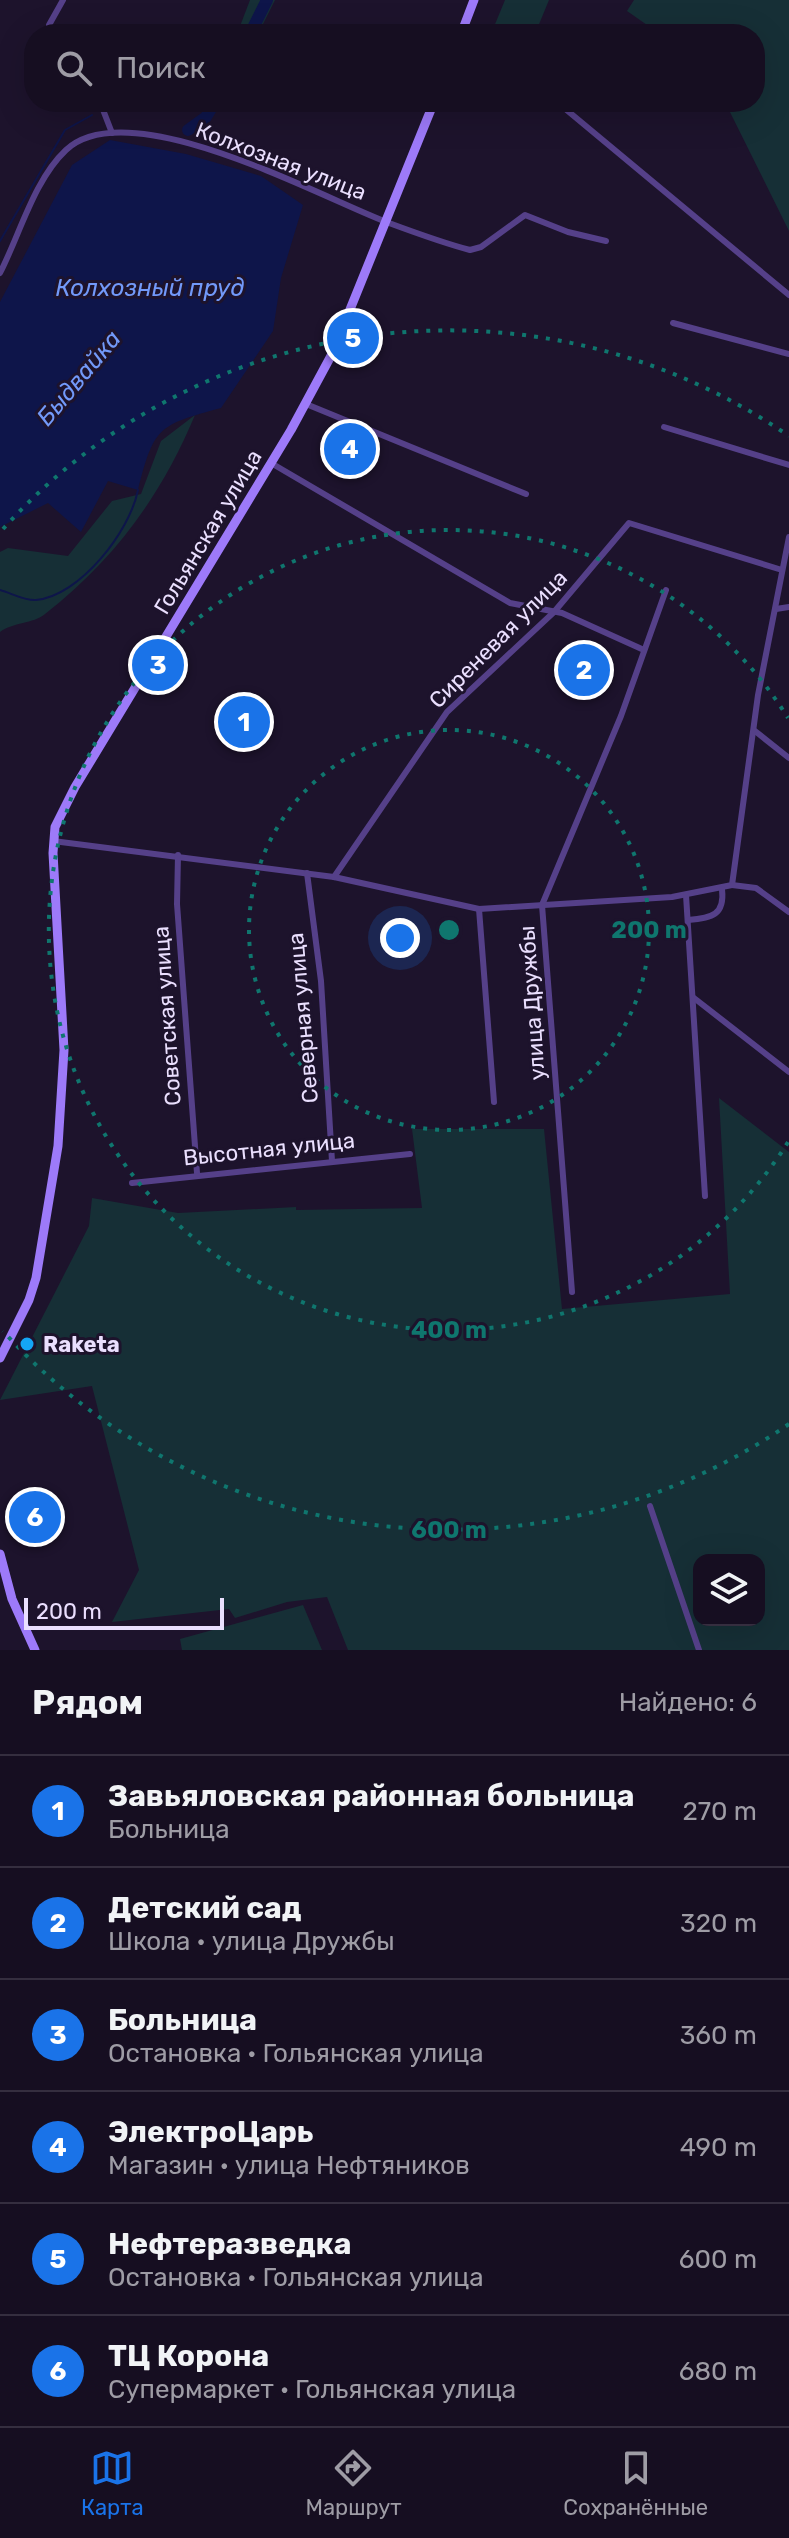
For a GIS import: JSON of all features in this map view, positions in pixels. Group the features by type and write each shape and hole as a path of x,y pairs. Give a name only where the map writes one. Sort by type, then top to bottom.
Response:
{"main road":[{"path":"465,24 474,0"},
{"name":"Гольянская улица","path":"0,1358 29,1300 36,1278 58,1146 64,1050 53,841 59,817 306,404 343,331 430,112"},
{"path":"0,1554 12,1599 35,1650"}],"street":[{"path":"50,24 63,0"},
{"path":"104,112 112,133"},
{"path":"569,112 789,295"},
{"name":"Колхозная улица","path":"0,273 55,162 69,147 112,133 209,148 387,222 470,250 481,247 525,215 568,232 606,241"},
{"path":"673,323 789,354"},
{"path":"306,404 526,494"},
{"path":"664,427 789,465"},
{"path":"271,463 510,603 554,612 644,650"},
{"name":"Сиреневая улица","path":"334,877 447,712 554,612 629,523 782,570"},
{"path":"732,885 758,695 789,537"},
{"name":"улица Дружбы","path":"572,1292 542,905 621,716 666,590"},
{"path":"776,609 789,607"},
{"path":"755,731 789,758"},
{"path":"53,841 334,877 479,909 686,895 732,885 756,888 789,912"},
{"name":"Советская улица","path":"178,855 177,904 197,1173"},
{"name":"Северная улица","path":"307,873 321,981 332,1161"},
{"path":"688,920 710,918 719,912 724,904 722,889"},
{"path":"686,895 705,1196"},
{"path":"479,909 494,1102"},
{"path":"694,998 789,1072"},
{"name":"Высотная улица","path":"132,1183 197,1173 223,1176 410,1154"},
{"path":"650,1506 699,1650"}],"shaded area":[{"path":"250,0 275,0 263,24 241,24"},
{"path":"505,0 549,0 539,24 495,24"},
{"path":"634,0 789,0 789,231 730,112 765,112 765,24 646,24 627,11"},
{"path":"195,415 167,473 134,524 114,548 45,614 0,632 0,552 8,548 68,556 112,501 141,494 161,441"},
{"path":"719,1098 789,1152 789,1650 348,1650 327,1597 287,1602 235,1618 229,1609 112,1622 139,1570 92,1386 0,1400 89,1226 92,1198 178,1213 296,1207 296,1210 422,1208 412,1129 544,1129 562,1309 730,1294"},
{"path":"303,1605 322,1650 182,1650 180,1639"}],"water":[{"name":"Колхозный пруд","path":"110,140 186,154 261,176 303,205 281,278 273,331 221,408 184,419 162,432 149,453 138,490 108,481 81,532 48,503 0,527 0,302 72,165"}],"waterway":[{"name":"Быдвайка","path":"255,24 267,0"},
{"name":"Быдвайка","path":"188,130 209,112"},
{"path":"0,241 65,130 92,115"},
{"path":"0,590 36,600 53,596 69,587 86,574 114,542 125,524 138,490"}],"place":[{"name":"Нефтеразведка","path":"353,338"},
{"name":"ЭлектроЦарь","path":"350,449"},
{"name":"Больница","path":"158,665"},
{"name":"Детский сад","path":"584,670"},
{"name":"Завьяловская районная больница","path":"244,722"},
{"name":"Raketa","path":"27,1344"},
{"name":"ТЦ Корона","path":"35,1517"}]}
